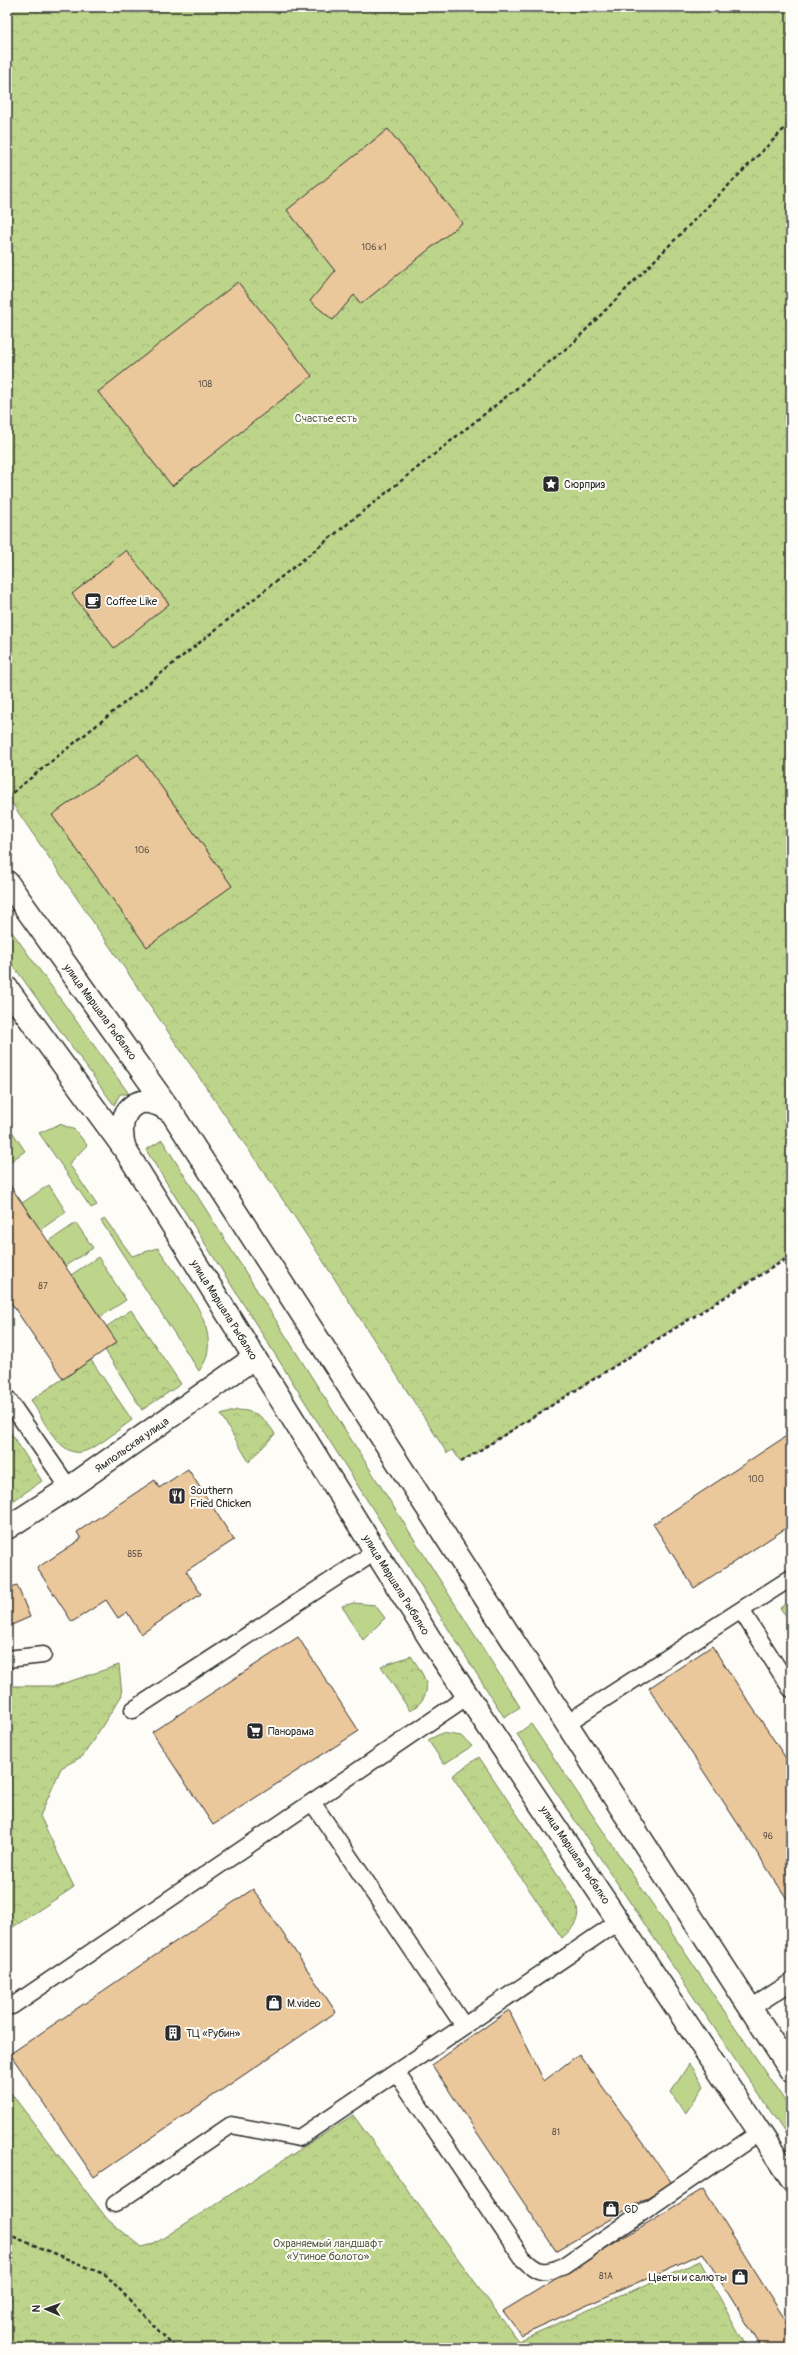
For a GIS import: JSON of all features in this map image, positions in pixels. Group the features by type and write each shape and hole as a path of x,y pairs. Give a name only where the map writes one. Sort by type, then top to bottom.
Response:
{"main road":[{"name":"улица Маршала Рыбалко","path":"7,882 172,1113 791,2071"},
{"name":"улица Маршала Рыбалко","path":"7,988 126,1151 375,1552 468,1696 791,2179"},
{"path":"126,1151 122,1139 122,1123 123,1116 132,1105 150,1102 161,1105 172,1113"},
{"name":"Ямпольская улица","path":"7,1528 69,1488 254,1358"}],"lane":[{"path":"7,1398 69,1488"},
{"path":"133,1710 375,1552"},
{"path":"567,1723 791,1578"},
{"path":"741,1610 791,1688"},
{"path":"7,1659 43,1655"},
{"path":"12,2006 468,1696"},
{"path":"312,1802 464,2026"},
{"path":"115,2204 231,2125 299,2138 619,1921"},
{"path":"750,2008 791,1982"},
{"path":"396,2072 523,2258 535,2270 548,2272 564,2266 760,2132"}],"path":[{"path":"7,797 573,343 791,122"},
{"path":"462,1462 791,1256"},
{"path":"7,2234 106,2275 175,2348"}],"green space":[{"name":"Счастье есть","path":"7,7 791,7 791,1254 461,1462 453,1450 447,1453 296,1219 7,796"},
{"path":"7,925 129,1094 120,1094 114,1105 7,957"},
{"path":"7,1124 25,1151 7,1164"},
{"path":"60,1124 75,1130 87,1145 69,1164 97,1205 91,1208 39,1133"},
{"path":"162,1140 520,1707 504,1717 146,1150"},
{"path":"49,1185 66,1212 40,1230 22,1203"},
{"path":"105,1219 132,1256 158,1248 198,1307 205,1324 208,1340 207,1356 199,1371 101,1221"},
{"path":"76,1223 93,1248 65,1266 48,1242"},
{"path":"98,1257 126,1300 100,1317 71,1275"},
{"path":"131,1310 181,1384 142,1410 105,1350 116,1342 106,1327"},
{"path":"91,1360 132,1420 91,1449 76,1452 68,1450 53,1436 31,1400"},
{"path":"237,1410 250,1412 259,1416 267,1423 275,1434 249,1462 221,1415"},
{"path":"7,1427 42,1481 7,1505"},
{"path":"791,1600 791,1622 780,1608"},
{"path":"354,1603 375,1605 385,1618 363,1640 342,1606"},
{"path":"411,1656 424,1678 426,1691 424,1698 410,1711 381,1666"},
{"path":"119,1665 122,1695 83,1756 61,1768 40,1816 74,1887 7,1931 7,1686 56,1686"},
{"path":"531,1724 791,2110 791,2142 517,1734"},
{"path":"442,1733 461,1736 472,1746 444,1764 428,1740"},
{"path":"479,1757 576,1903 578,1914 577,1919 573,1927 562,1938 452,1776"},
{"path":"689,2064 704,2086 685,2114 671,2092"},
{"name":"Охраняемый ландшафт «Утиное болото»","path":"7,2088 108,2220 142,2247 154,2244 353,2115 518,2341 700,2261 747,2348 7,2348"}],"building":[{"path":"388,129 462,223 361,304 354,295 333,320 310,301 335,271 287,210"},
{"path":"238,282 312,376 172,486 98,392"},
{"path":"126,550 169,604 114,648 72,594"},
{"path":"138,754 232,886 147,947 52,815"},
{"path":"7,1181 117,1342 63,1379 7,1297"},
{"path":"791,1433 791,1525 694,1588 653,1524"},
{"path":"188,1469 234,1540 186,1571 201,1594 141,1634 127,1612 118,1618 106,1600 72,1622 37,1568 81,1539 77,1532 155,1480 159,1488"},
{"path":"17,1585 30,1617 7,1627 7,1589"},
{"name":"Панорама","path":"298,1637 359,1731 213,1825 152,1732"},
{"path":"712,1646 791,1766 791,1905 649,1688"},
{"name":"ТЦ «Рубин»","path":"253,1889 336,2012 94,2177 10,2054"},
{"path":"509,2010 544,2081 579,2054 672,2183 556,2251 432,2065"},
{"path":"703,2189 791,2329 791,2348 762,2348 703,2253 521,2335 503,2311"}],"place":[{"name":"Сюрприз","path":"551,484"},
{"name":"Coffee Like","path":"93,601"},
{"name":"Southern Fried Chicken","path":"177,1496"},
{"name":"Панорама","path":"255,1731"},
{"name":"M.video","path":"274,2003"},
{"name":"ТЦ «Рубин»","path":"173,2033"},
{"name":"GD","path":"611,2209"},
{"name":"Цветы и салюты","path":"740,2277"}]}
